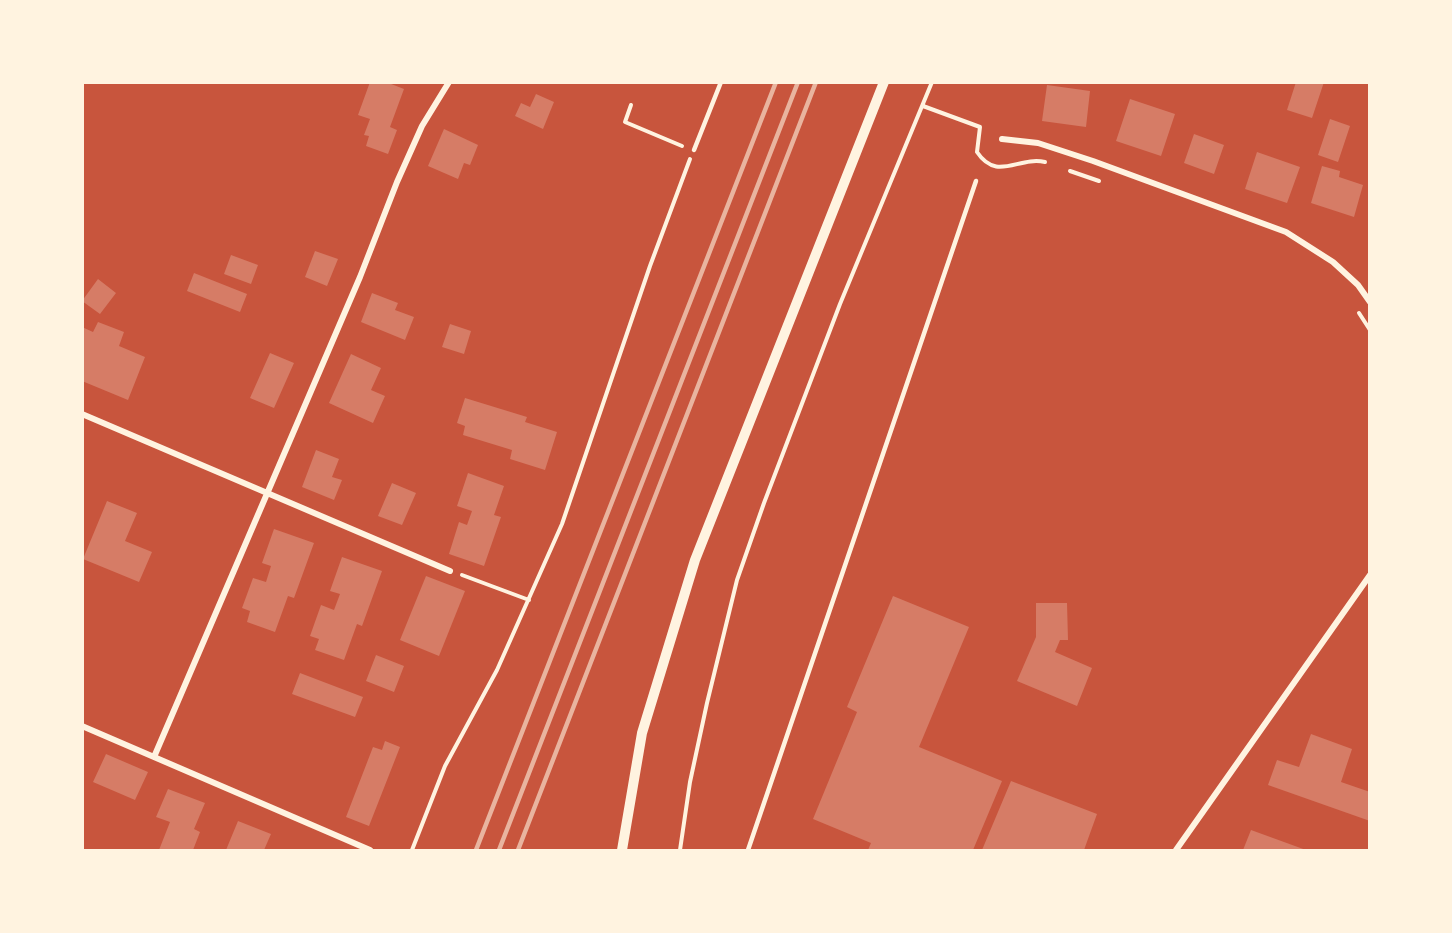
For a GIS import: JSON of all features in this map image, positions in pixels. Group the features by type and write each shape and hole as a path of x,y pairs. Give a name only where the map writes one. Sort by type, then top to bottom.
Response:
{"street":[{"path":"154,757 360,277 397,182 422,126 449,82"},
{"path":"622,850 642,733 695,560 884,82"},
{"path":"1002,139 1038,143 1093,161 1286,232 1333,262 1358,285 1370,302"},
{"path":"82,414 450,571"},
{"path":"1176,850 1370,575"},
{"path":"82,726 370,850"}],"lane":[{"path":"694,150 721,82"},
{"path":"748,850 976,181"}],"path":[{"path":"680,850 690,782 706,703 737,580 840,304 932,82"},
{"path":"412,850 445,766 497,670 562,524 650,266 694,150 625,122 631,105"},
{"path":"923,106 980,127 976,152 988,164 1007,168 1034,160 1055,166"},
{"path":"1066,169 1100,181"},
{"path":"1354,304 1370,330"},
{"path":"450,571 529,600"}],"building":[{"path":"370,82 386,82 404,89 390,127 397,130 388,154 366,146 369,136 364,135 370,119 358,115"},
{"path":"1296,82 1324,82 1312,118 1287,110"},
{"path":"1047,85 1090,91 1086,127 1042,121"},
{"path":"536,94 554,102 543,129 515,116 521,103 530,107"},
{"path":"1130,99 1175,114 1161,156 1116,141"},
{"path":"1330,119 1350,126 1338,162 1318,155"},
{"path":"444,129 478,145 470,165 464,163 458,179 428,166"},
{"path":"1194,134 1224,145 1214,174 1184,163"},
{"path":"1257,152 1300,167 1287,203 1245,189"},
{"path":"1322,166 1340,171 1339,177 1363,185 1354,217 1311,203"},
{"path":"315,251 338,259 327,286 305,277"},
{"path":"231,255 258,265 251,284 224,274"},
{"path":"194,273 247,294 240,312 187,291"},
{"path":"98,279 116,293 100,314 82,301"},
{"path":"372,293 398,303 395,310 414,317 405,340 361,322"},
{"path":"98,322 124,332 119,346 145,357 128,400 82,381 82,327 93,332"},
{"path":"450,324 471,331 464,354 442,347"},
{"path":"270,353 294,363 274,408 250,398"},
{"path":"351,354 381,368 371,390 385,396 373,423 329,403"},
{"path":"465,398 527,417 525,422 557,432 545,470 510,459 512,450 463,435 465,426 457,423"},
{"path":"316,450 339,459 332,477 342,480 334,500 302,487"},
{"path":"468,473 504,486 494,515 501,517 484,566 449,554 459,522 467,525 472,511 457,506"},
{"path":"392,483 416,493 402,525 378,516"},
{"path":"107,501 137,513 125,541 152,552 139,582 83,559"},
{"path":"274,529 314,543 294,598 288,596 275,632 247,622 250,611 242,608 253,578 266,582 271,566 262,563"},
{"path":"342,557 382,571 362,626 357,624 344,660 315,650 319,639 310,636 321,605 334,610 340,594 330,591"},
{"path":"426,576 465,591 439,656 400,640"},
{"path":"893,596 969,627 919,747 1002,781 973,850 868,850 871,843 813,819 857,712 847,707"},
{"path":"1036,603 1067,603 1068,640 1060,640 1055,652 1092,668 1077,706 1017,681 1036,637"},
{"path":"376,655 404,666 394,692 366,681"},
{"path":"300,673 363,697 355,717 292,694"},
{"path":"1311,734 1352,749 1341,782 1370,792 1370,821 1268,785 1277,760 1299,767"},
{"path":"385,741 400,747 369,826 346,817 373,747 382,750"},
{"path":"106,754 148,772 135,800 93,782"},
{"path":"1011,781 1097,814 1084,850 982,850"},
{"path":"168,789 205,803 194,829 200,832 193,850 159,850 170,822 156,817"},
{"path":"238,821 271,834 264,850 226,850"},
{"path":"1251,830 1306,850 1243,850"}],"railway":[{"path":"476,850 776,82"},
{"path":"499,850 798,82"},
{"path":"518,850 816,82"}]}
